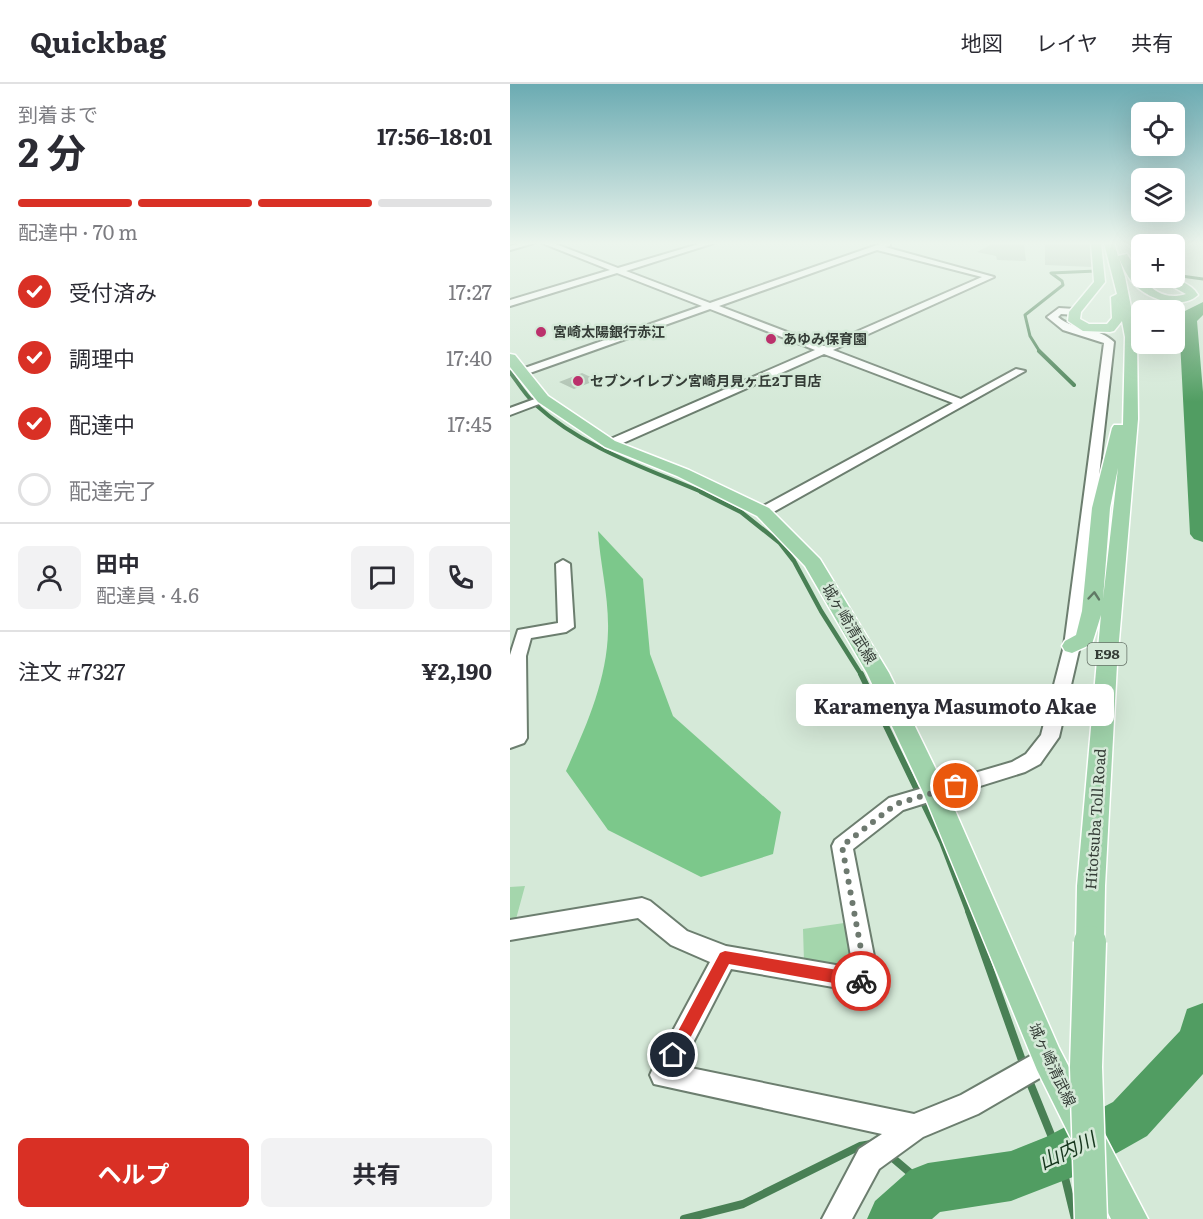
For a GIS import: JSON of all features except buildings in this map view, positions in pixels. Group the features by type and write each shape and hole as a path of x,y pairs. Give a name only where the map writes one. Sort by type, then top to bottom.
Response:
{"main road":[{"path":"1088,296 1075,312 1074,321 1082,327 1102,329 1114,325 1118,318 1118,296"},
{"name":"Hitotsuba Toll Road","path":"1091,1219 1086,1067 1096,800 1106,664 1131,419 1131,337 1123,296"},
{"path":"1162,296 1171,298 1191,296"},
{"name":"城ヶ崎清武線","path":"510,357 541,400 610,444 683,473 763,512 813,563 878,673 935,792 1048,1059 1130,1219"},
{"path":"1072,646 1085,639 1092,611 1101,508 1117,441 1123,385 1131,366"}],"street":[{"path":"510,303 534,296"},
{"path":"681,296 962,403"},
{"path":"523,372 744,296"},
{"path":"610,444 949,296"},
{"path":"510,930 642,908 679,938 725,957 867,982 842,846 896,804 1018,767 1033,759 1050,737 1072,646 1109,342 1106,338 1075,331 1058,323 1052,316 1059,311 1075,312"},
{"path":"763,512 1020,371"},
{"path":"510,412 541,400"},
{"path":"510,741 518,738 514,657 524,634 566,627 563,564"},
{"path":"725,957 663,1075 904,1133"},
{"path":"836,1219 869,1159 904,1133 969,1105 1048,1059"}],"green space":[{"path":"598,531 643,579 650,654 673,716 781,812 773,854 701,877 608,830 566,771 594,703 607,649 607,606"},
{"path":"525,886 516,919 510,921 510,887"},
{"path":"844,923 850,951 846,962 831,964 804,962 803,929"}],"waterway":[{"path":"1040,352 1030,336 1025,315 1049,296"},
{"name":"山内川","path":"1203,307 1191,315 1188,321 1203,534"},
{"path":"1040,352 1074,385"},
{"path":"510,372 525,394 536,405 574,433 616,456 704,493"},
{"path":"701,492 741,512 780,543 794,561 821,611 862,676"},
{"path":"862,676 942,842 969,913"},
{"path":"969,911 1024,1066"},
{"name":"山内川","path":"893,1219 928,1188 1011,1176 1060,1157 1130,1119 1201,1042 1203,1025"},
{"path":"1028,1078 1060,1157 1075,1219"},
{"path":"684,1219 743,1204 860,1146 871,1144"},
{"path":"888,1154 928,1188"}],"way so far":[{"path":"861,981 867,982 842,846 896,804 956,786"}],"place":[{"name":"宮崎太陽銀行赤江","path":"541,332"},
{"name":"あゆみ保育園","path":"771,339"},
{"name":"セブンイレブン宮崎月見ヶ丘2丁目店","path":"578,381"},
{"name":"Karamenya Masumoto Akae","path":"956,786"}],"route":[{"path":"673,1055 725,957 861,981"}]}
